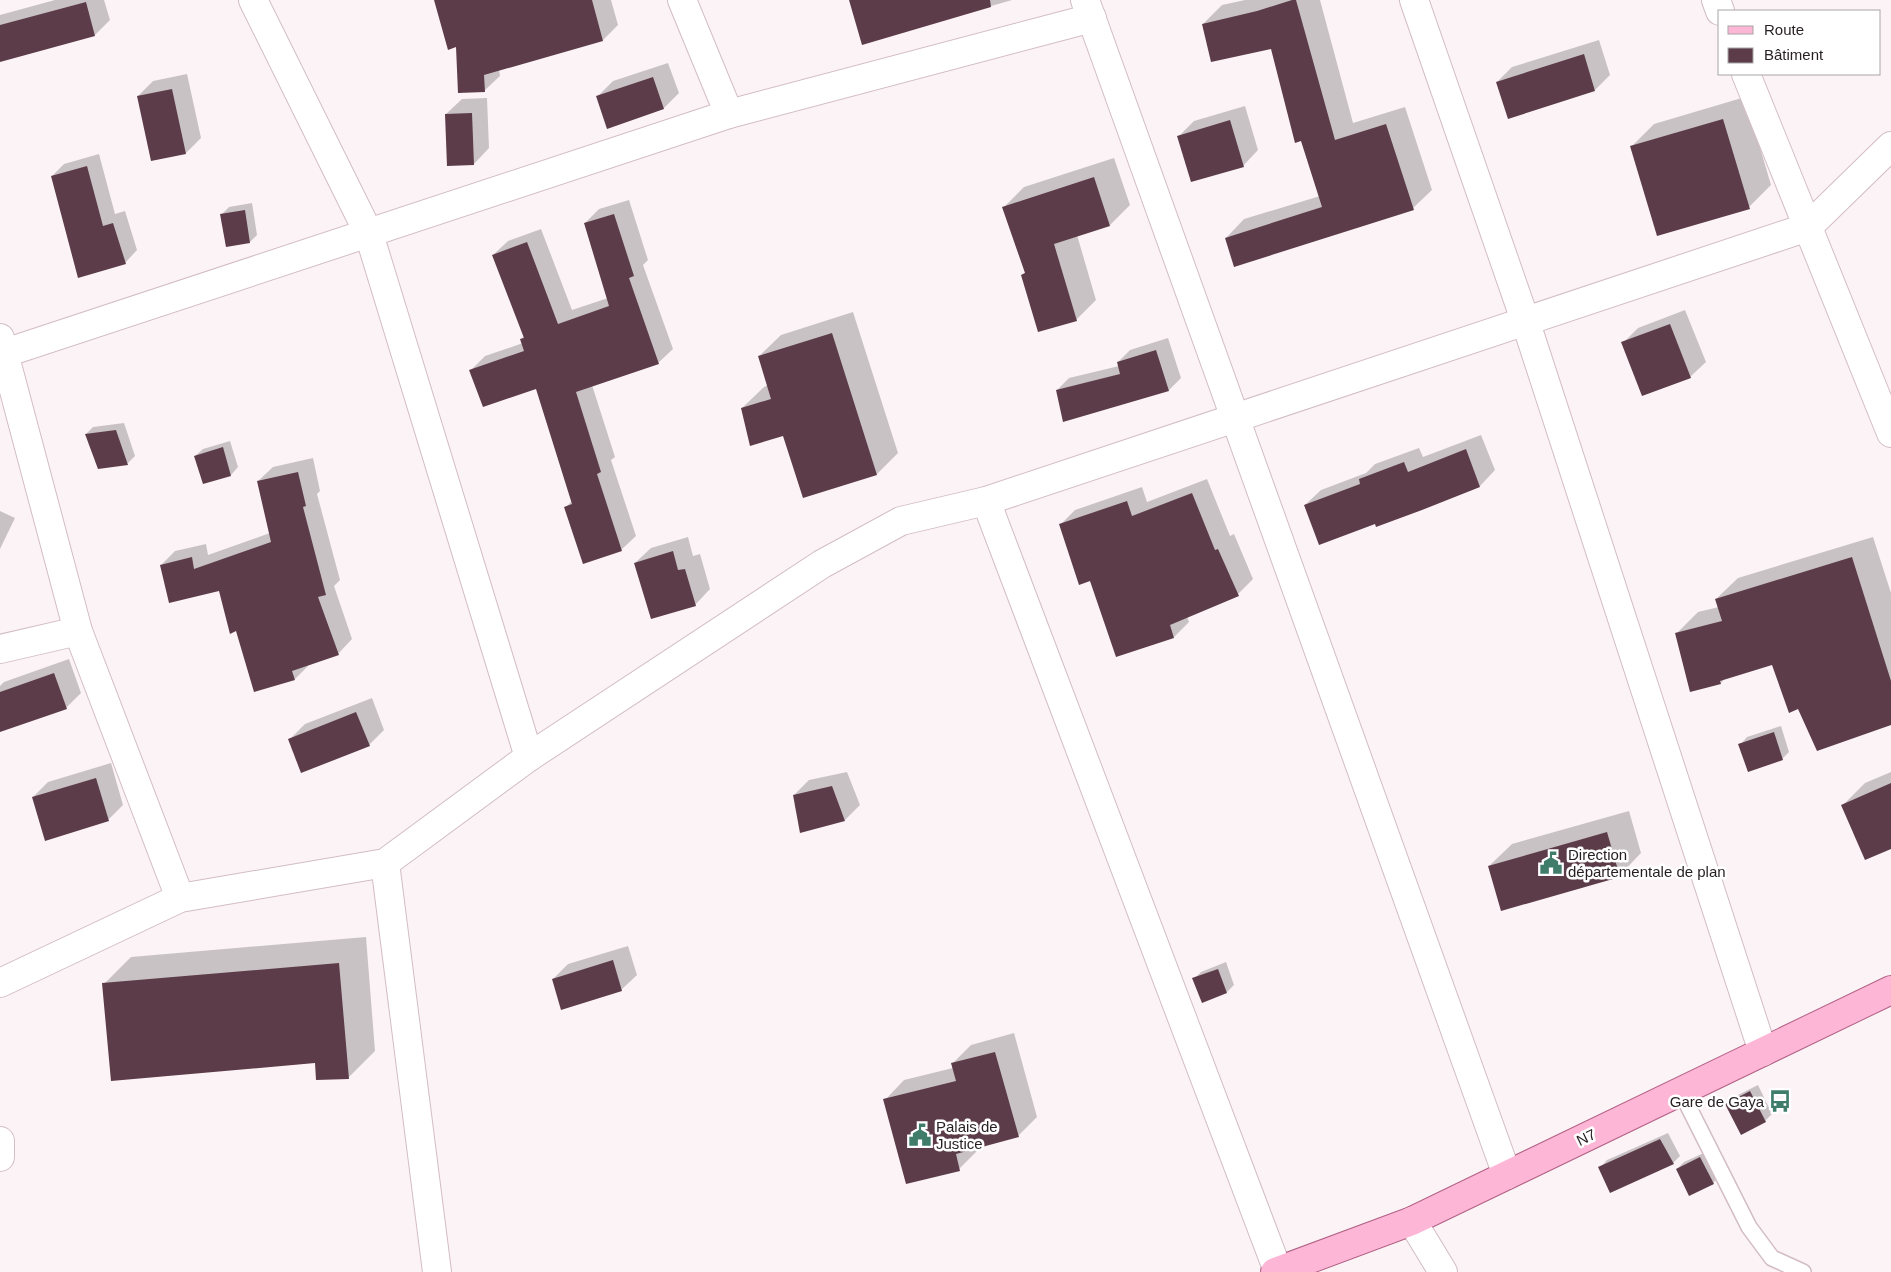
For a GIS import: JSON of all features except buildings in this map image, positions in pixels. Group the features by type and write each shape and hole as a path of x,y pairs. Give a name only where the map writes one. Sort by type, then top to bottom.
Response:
{"main road":[{"name":"N7","path":"1276,1271 1412,1221 1891,990"}],"street":[{"path":"253,0 369,234 529,757"},
{"path":"682,0 730,114"},
{"path":"1414,0 1526,322 1762,1052"},
{"path":"180,898 78,631 3,346 369,234 730,114 1088,9 1507,1175"},
{"path":"1746,75 1891,433"},
{"path":"0,983 180,898 385,863 529,757 822,564 901,521 986,501 1808,227 1891,146"},
{"path":"986,501 1276,1271"},
{"path":"0,649 78,631"},
{"path":"385,863 437,1272"},
{"path":"0,1141 0,1157"},
{"path":"1412,1221 1443,1272"}],"lane":[{"path":"1681,1092 1749,1228 1772,1258 1803,1272"}],"place":[{"name":"Direction départementale de plan","path":"1551,863"},
{"name":"Gare de Gaya","path":"1780,1101"},
{"name":"Palais de Justice","path":"920,1135"}]}
